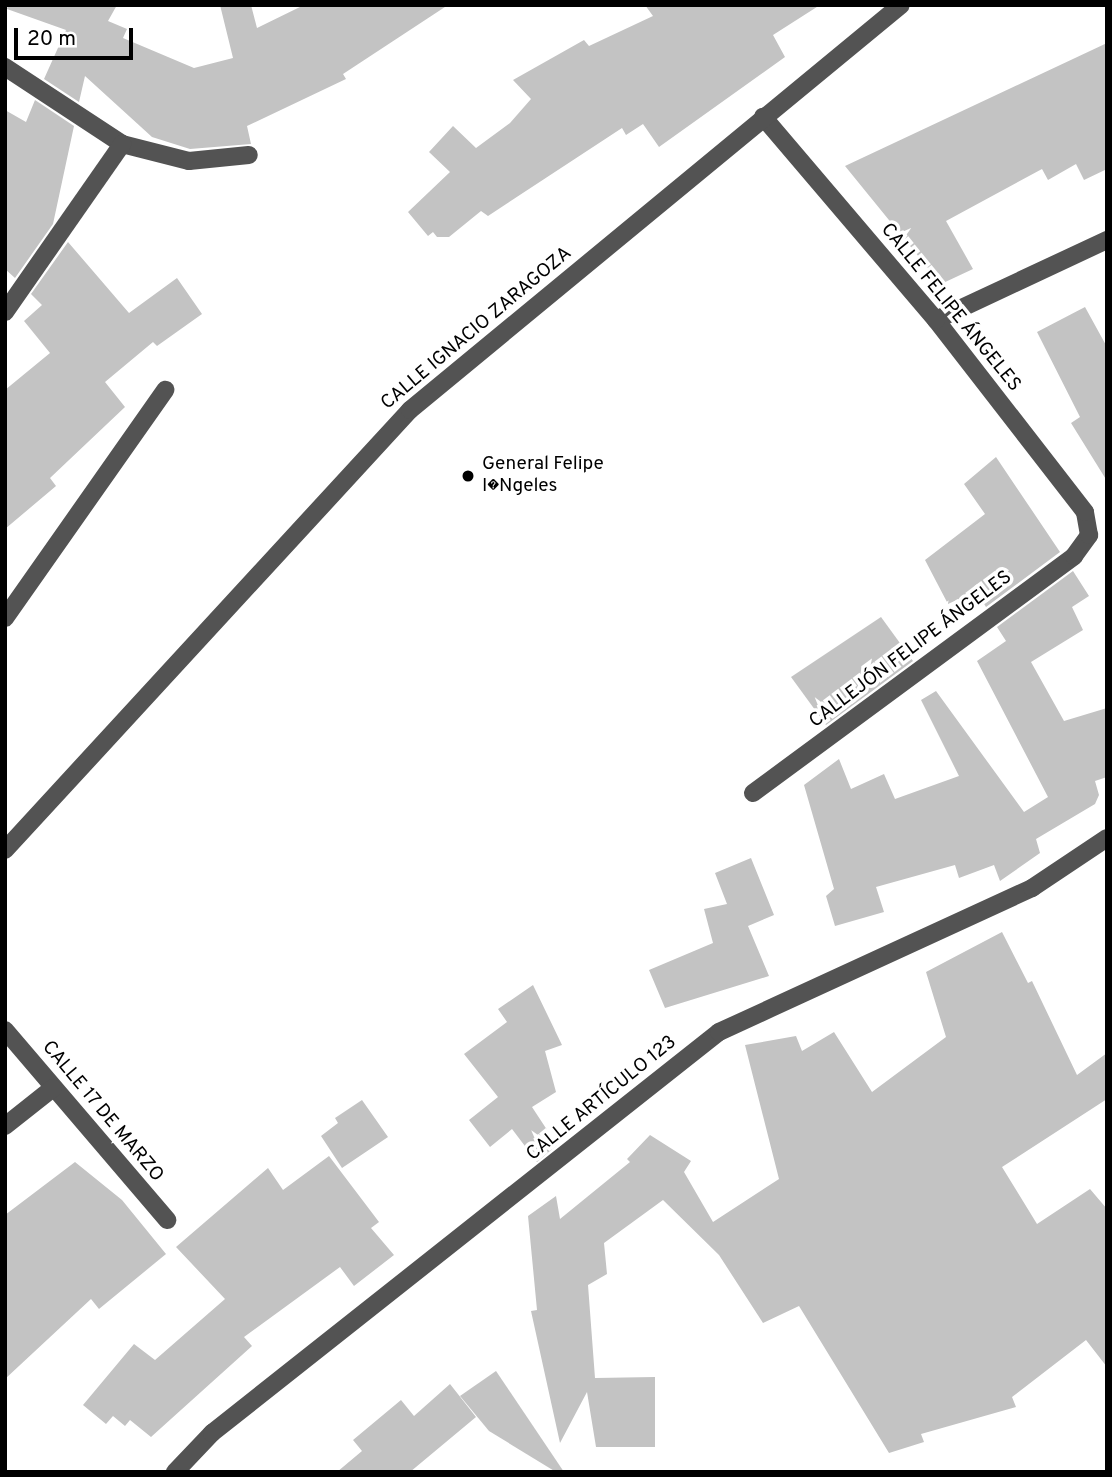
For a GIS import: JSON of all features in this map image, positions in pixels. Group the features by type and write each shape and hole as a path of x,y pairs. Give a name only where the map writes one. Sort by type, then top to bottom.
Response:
{"street":[{"name":"CALLE IGNACIO ZARAGOZA","path":"5,850 410,410 901,5"},
{"path":"5,67 122,144 189,161 250,155"},
{"name":"CALLE FELIPE ÁNGELES","path":"763,117 936,320 1084,512 1089,535"},
{"path":"5,312 122,144"},
{"path":"936,320 1107,240"},
{"path":"5,618 166,390"},
{"name":"CALLEJÓN FELIPE ÁNGELES","path":"753,793 1074,556 1089,535"},
{"name":"CALLE ARTÍCULO 123","path":"174,1472 212,1433 719,1032 1032,888 1107,838"},
{"name":"CALLE 17 DE MARZO","path":"5,1030 167,1220"},
{"path":"5,1126 53,1088"}],"building":[{"path":"8,5 117,5 108,21 127,29 123,38 194,68 233,58 220,5 251,5 257,28 304,5 448,5 343,74 346,79 247,126 251,144 190,149 152,137 85,76 79,102 44,79 66,30 7,9"},
{"path":"645,5 820,5 773,35 785,57 659,147 643,124 626,135 622,128 488,216 481,211 449,237 437,237 433,232 428,236 408,212 450,172 429,152 453,126 476,148 510,123 531,99 513,80 584,40 589,46 653,16"},
{"path":"1107,43 1107,169 1084,180 1076,164 1048,180 1042,169 946,221 973,269 941,284 845,166"},
{"path":"35,100 74,126 53,224 15,278 5,269 5,110 26,122"},
{"path":"68,242 129,313 177,278 202,314 157,346 153,342 105,382 125,407 50,478 56,486 5,529 5,390 50,353 24,321 42,305 31,294"},
{"path":"1085,307 1107,347 1107,481 1071,423 1080,417 1037,332"},
{"path":"996,457 1060,552 986,607 976,591 948,604 925,560 985,514 964,484"},
{"path":"1073,571 1089,596 1072,607 1083,630 1031,662 1064,721 1107,708 1107,777 1095,781 1099,795 1095,804 1036,839 1040,853 1000,881 994,865 959,878 955,865 876,887 884,912 835,926 826,896 834,889 804,785 839,759 851,789 884,774 895,799 959,776 921,700 936,691 1024,812 1048,797 977,661 1006,641 997,627"},
{"path":"881,617 913,661 826,725 791,677"},
{"path":"751,858 774,915 748,926 769,976 665,1008 649,970 713,943 704,909 727,904 715,873"},
{"path":"1002,932 1028,983 1032,981 1077,1075 1107,1053 1107,1099 1002,1167 1037,1224 1090,1189 1107,1209 1107,1367 1086,1340 1012,1397 1016,1407 921,1434 924,1442 889,1453 799,1306 763,1323 719,1255 663,1200 604,1243 607,1274 588,1285 595,1378 655,1377 655,1447 596,1447 587,1392 560,1443 531,1311 537,1310 528,1216 556,1196 560,1219 630,1162 627,1159 650,1135 691,1161 684,1172 713,1222 779,1179 745,1045 796,1036 802,1051 834,1032 872,1092 946,1037 926,972"},
{"path":"533,985 562,1045 545,1051 556,1092 532,1107 557,1145 537,1162 512,1129 490,1147 469,1120 498,1097 464,1054 507,1022 498,1009"},
{"path":"362,1100 388,1137 342,1168 321,1136 338,1123 335,1118"},
{"path":"329,1156 379,1222 371,1228 394,1255 354,1286 340,1267 244,1337 252,1346 151,1437 130,1420 125,1426 113,1416 106,1424 83,1405 134,1344 155,1360 225,1299 176,1247 268,1168 283,1190"},
{"path":"75,1162 122,1200 166,1254 99,1309 91,1299 5,1379 5,1215"},
{"path":"496,1371 564,1472 556,1472 489,1431 460,1396"},
{"path":"450,1384 476,1417 410,1472 337,1472 362,1451 353,1440 401,1400 414,1416"}],"place":[{"name":"General Felipe I�Ngeles","path":"468,476"}]}
